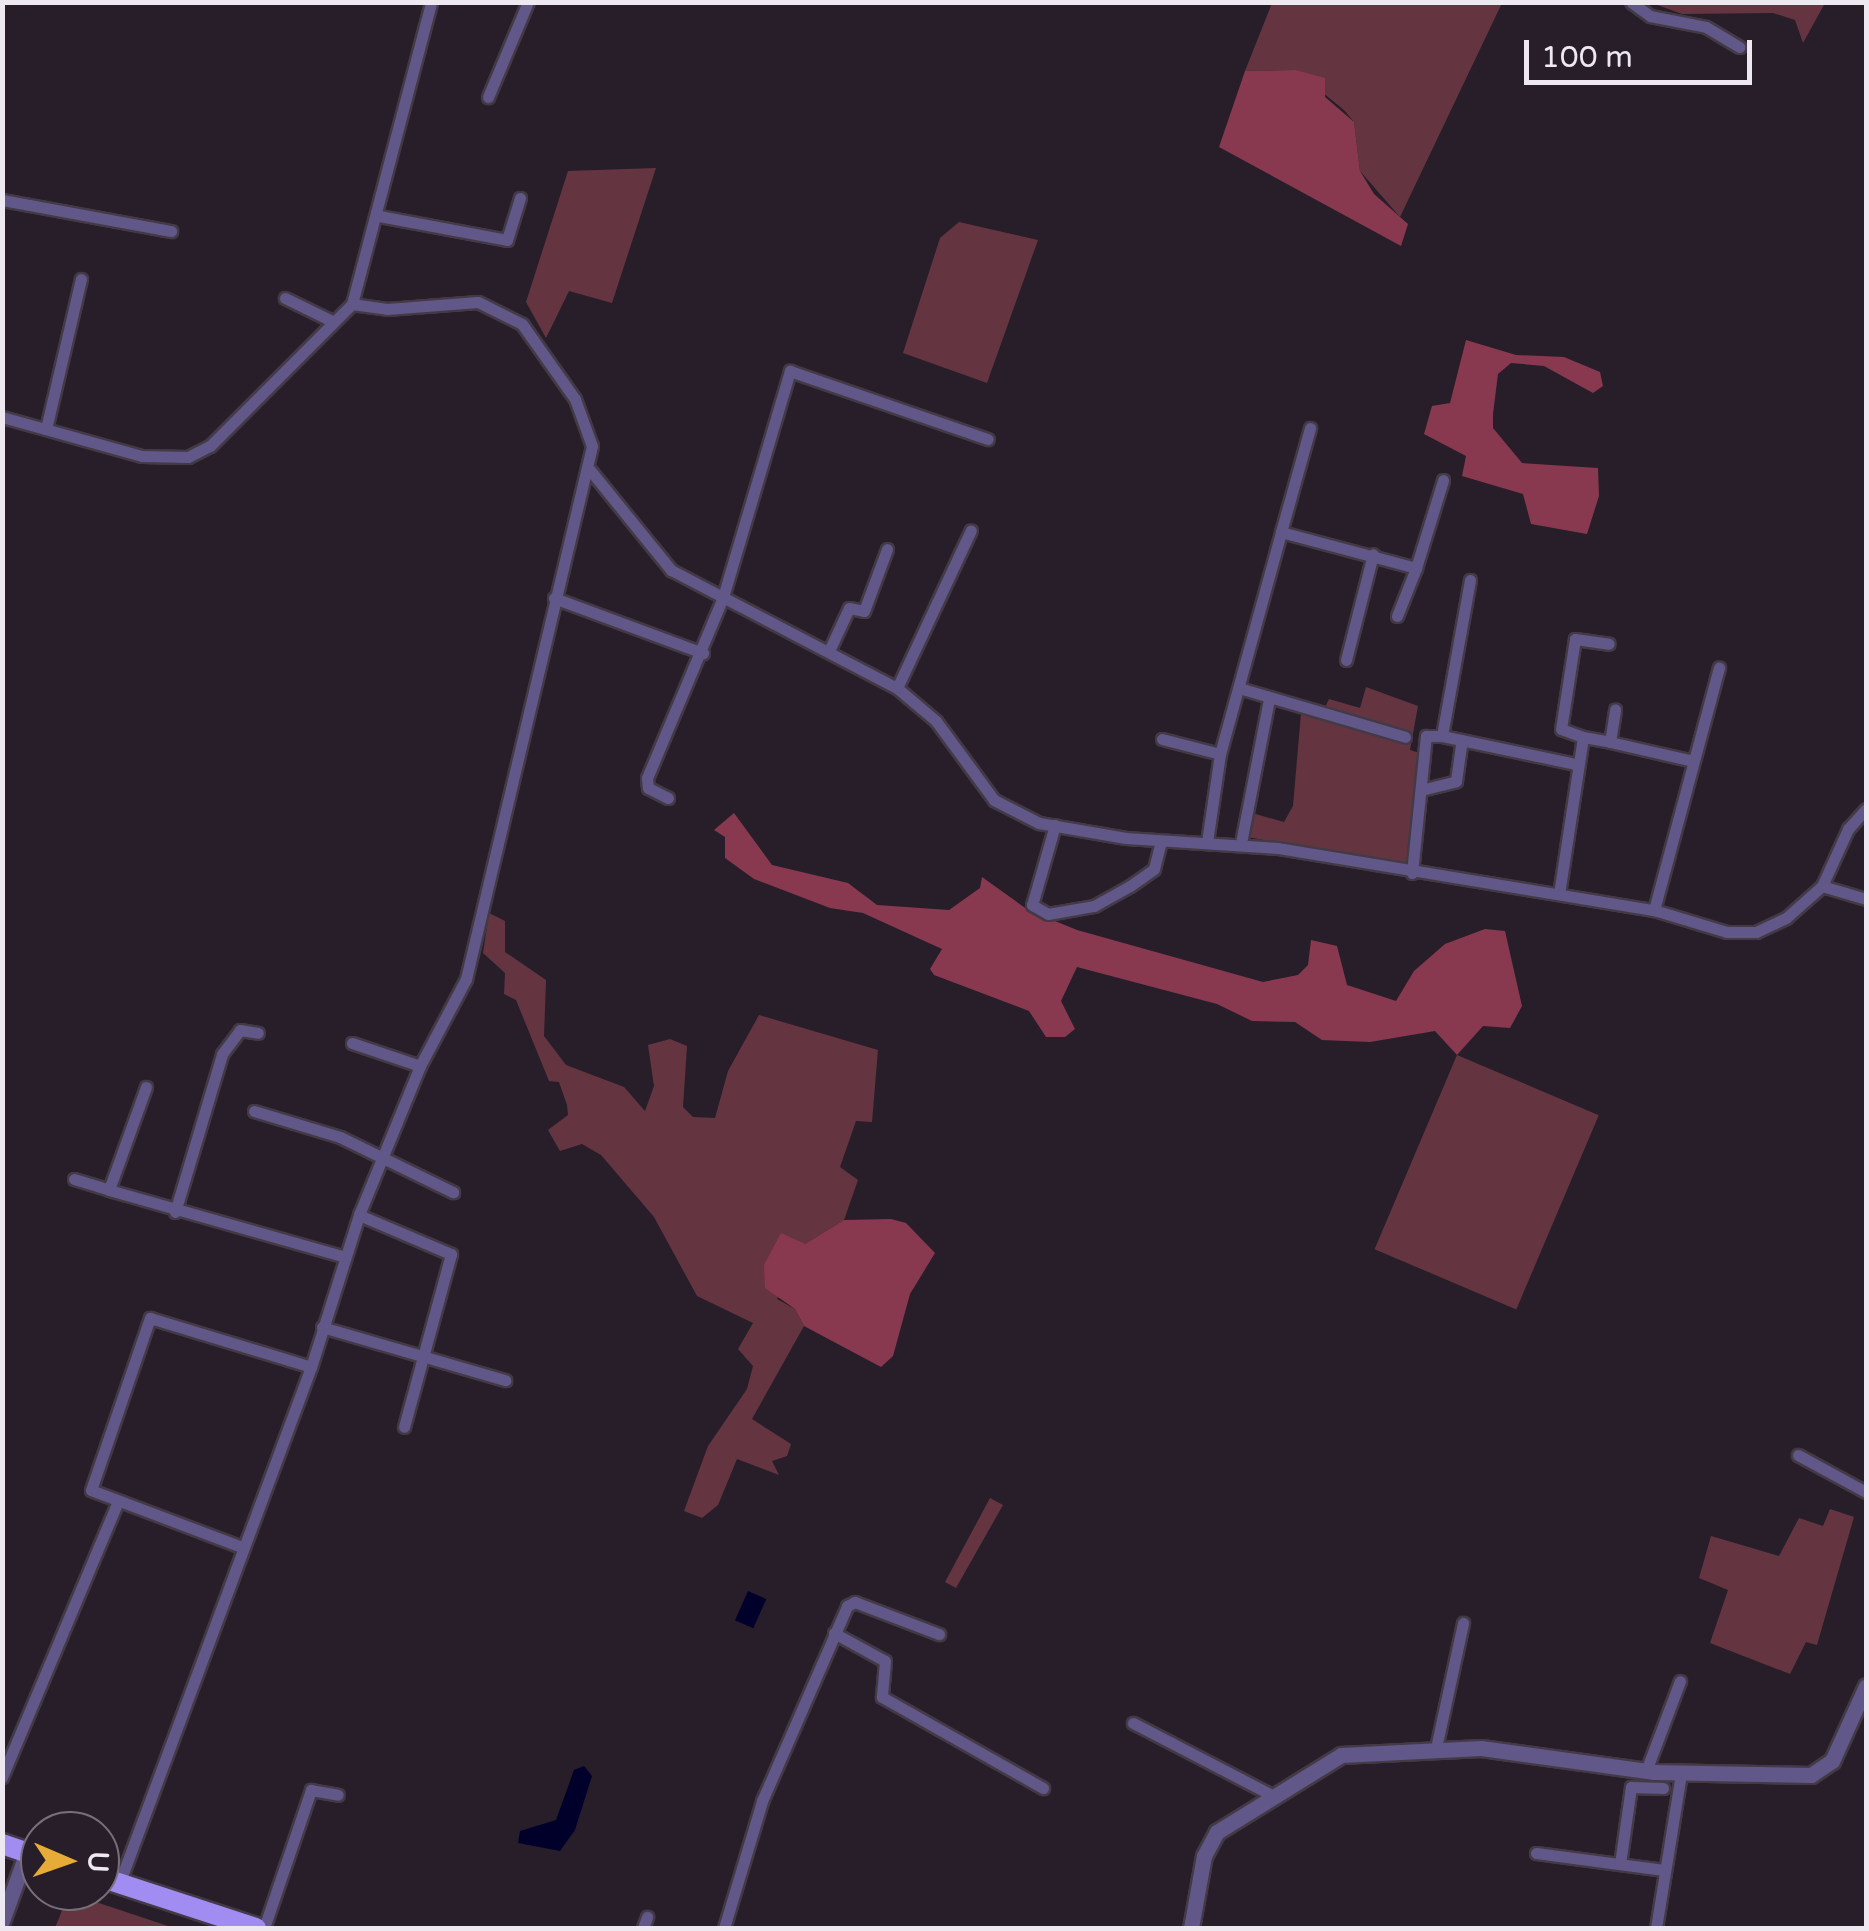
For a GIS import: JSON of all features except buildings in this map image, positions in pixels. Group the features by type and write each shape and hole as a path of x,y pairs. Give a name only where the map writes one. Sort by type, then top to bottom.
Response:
{"main road":[{"path":"120,1884 256,1928"}],"street":[{"path":"2,416 142,456 188,457 210,446 352,304 358,265 379,216 432,2"},
{"path":"488,97 528,2"},
{"path":"1631,2 1650,16 1706,27 1738,48"},
{"path":"379,216 507,240 520,198"},
{"path":"2,200 172,232"},
{"path":"46,430 82,279"},
{"path":"286,298 332,321"},
{"path":"120,1852 311,1368 359,1215 420,1066 466,979 515,782 554,598 590,470 591,436 582,412 508,312 478,302 387,309 352,304"},
{"path":"668,798 648,788 647,778 703,653 723,597 790,371 988,439"},
{"path":"1207,842 1220,754 1310,428"},
{"path":"590,470 671,570 897,688 936,721 994,800 1055,824 1161,841 1241,843 1654,910 1727,932 1756,932 1786,918 1822,886 1848,829 1866,809"},
{"path":"1397,616 1443,480"},
{"path":"897,688 971,530"},
{"path":"1280,532 1416,568"},
{"path":"830,652 849,608 864,611 887,548"},
{"path":"1346,660 1372,554"},
{"path":"1442,736 1470,580"},
{"path":"554,598 703,653"},
{"path":"1609,644 1575,638 1561,729 1693,761"},
{"path":"1654,910 1719,668"},
{"path":"1239,688 1405,737"},
{"path":"1241,843 1269,699"},
{"path":"1610,742 1615,709"},
{"path":"1412,873 1426,736 1576,764"},
{"path":"1558,894 1583,737"},
{"path":"1162,739 1220,754"},
{"path":"1421,790 1456,782 1461,744"},
{"path":"1055,824 1032,905 1048,914 1094,906 1130,886 1154,869 1161,841"},
{"path":"1822,886 1866,899"},
{"path":"175,1212 222,1054 240,1030 258,1033"},
{"path":"352,1043 420,1066"},
{"path":"108,1190 146,1087"},
{"path":"254,1111 340,1138 453,1192"},
{"path":"74,1180 345,1258"},
{"path":"359,1215 451,1254 418,1358 404,1427"},
{"path":"239,1546 90,1490 152,1316 311,1368"},
{"path":"322,1327 418,1358 441,1358 505,1380"},
{"path":"1798,1455 1866,1492"},
{"path":"2,1777 118,1501"},
{"path":"724,1928 762,1801 834,1632 855,1602 939,1634"},
{"path":"1436,1748 1464,1623"},
{"path":"834,1632 885,1661 882,1697 1043,1788"},
{"path":"1646,1771 1680,1681"},
{"path":"1191,1928 1210,1843 1226,1824 1352,1751 1436,1748 1681,1773 1818,1772 1832,1761 1866,1686"},
{"path":"1133,1723 1272,1795"},
{"path":"1656,1928 1681,1773"},
{"path":"1620,1864 1631,1787 1663,1788"},
{"path":"264,1928 312,1790 338,1795"},
{"path":"1536,1853 1664,1870"},
{"path":"2,1921 20,1882"}],"shaded area":[{"path":"1272,3 1502,3 1400,217 1360,171 1354,122 1344,110 1295,70 1245,71"},
{"path":"1652,3 1825,3 1803,43 1795,20 1773,13 1682,14"},
{"path":"1295,70 1325,78 1325,97 1354,122 1360,171 1374,194 1408,224 1401,246 1219,147 1245,71"},
{"path":"656,168 612,303 569,291 546,338 526,302 568,171"},
{"path":"959,222 1038,240 987,383 903,353 940,238"},
{"path":"1466,340 1516,355 1564,357 1600,372 1603,386 1593,393 1544,366 1511,363 1498,374 1493,414 1493,428 1522,463 1598,468 1599,496 1587,534 1531,524 1523,494 1462,476 1466,456 1424,434 1432,406 1450,403"},
{"path":"1366,687 1418,706 1410,750 1429,756 1414,867 1247,837 1252,813 1284,822 1293,806 1301,713 1319,720 1329,699 1360,708"},
{"path":"734,813 772,865 848,883 877,905 949,910 980,888 982,877 1028,910 1077,930 1263,982 1298,975 1308,965 1311,940 1337,946 1347,985 1396,1001 1414,971 1445,944 1485,929 1505,931 1522,1006 1510,1028 1483,1026 1457,1055 1435,1031 1370,1042 1322,1040 1295,1022 1252,1021 1217,1004 1077,967 1061,1001 1075,1029 1065,1037 1046,1037 1029,1011 934,975 930,969 942,949 863,913 830,908 754,879 725,858 725,837 714,830"},
{"path":"489,913 505,921 505,952 546,980 544,1036 566,1065 624,1087 645,1111 654,1086 648,1045 670,1039 687,1046 683,1107 693,1117 715,1118 728,1071 759,1015 878,1050 872,1122 856,1121 840,1167 858,1180 844,1220 805,1244 777,1299 795,1309 804,1326 752,1419 791,1444 787,1456 772,1461 779,1475 737,1459 718,1505 702,1518 684,1511 708,1446 747,1389 753,1366 738,1349 753,1323 697,1296 654,1217 601,1155 582,1144 560,1151 548,1130 568,1115 567,1105 559,1082 549,1081 516,1000 504,994 505,973 483,953"},
{"path":"1457,1055 1599,1115 1516,1309 1375,1249"},
{"path":"891,1219 906,1223 935,1253 910,1294 893,1356 881,1367 804,1326 795,1309 765,1288 764,1265 781,1233 805,1244 844,1220"},
{"path":"990,1498 1003,1505 956,1588 945,1582"},
{"path":"1830,1509 1854,1517 1817,1645 1806,1642 1790,1674 1710,1643 1728,1590 1699,1578 1711,1536 1779,1556 1799,1518 1823,1526"},
{"path":"120,1910 174,1928 55,1928 62,1911"}],"water":[{"path":"748,1591 766,1599 753,1628 735,1620"},
{"path":"584,1766 592,1776 575,1830 560,1851 518,1843 520,1831 556,1820 574,1770"}]}
